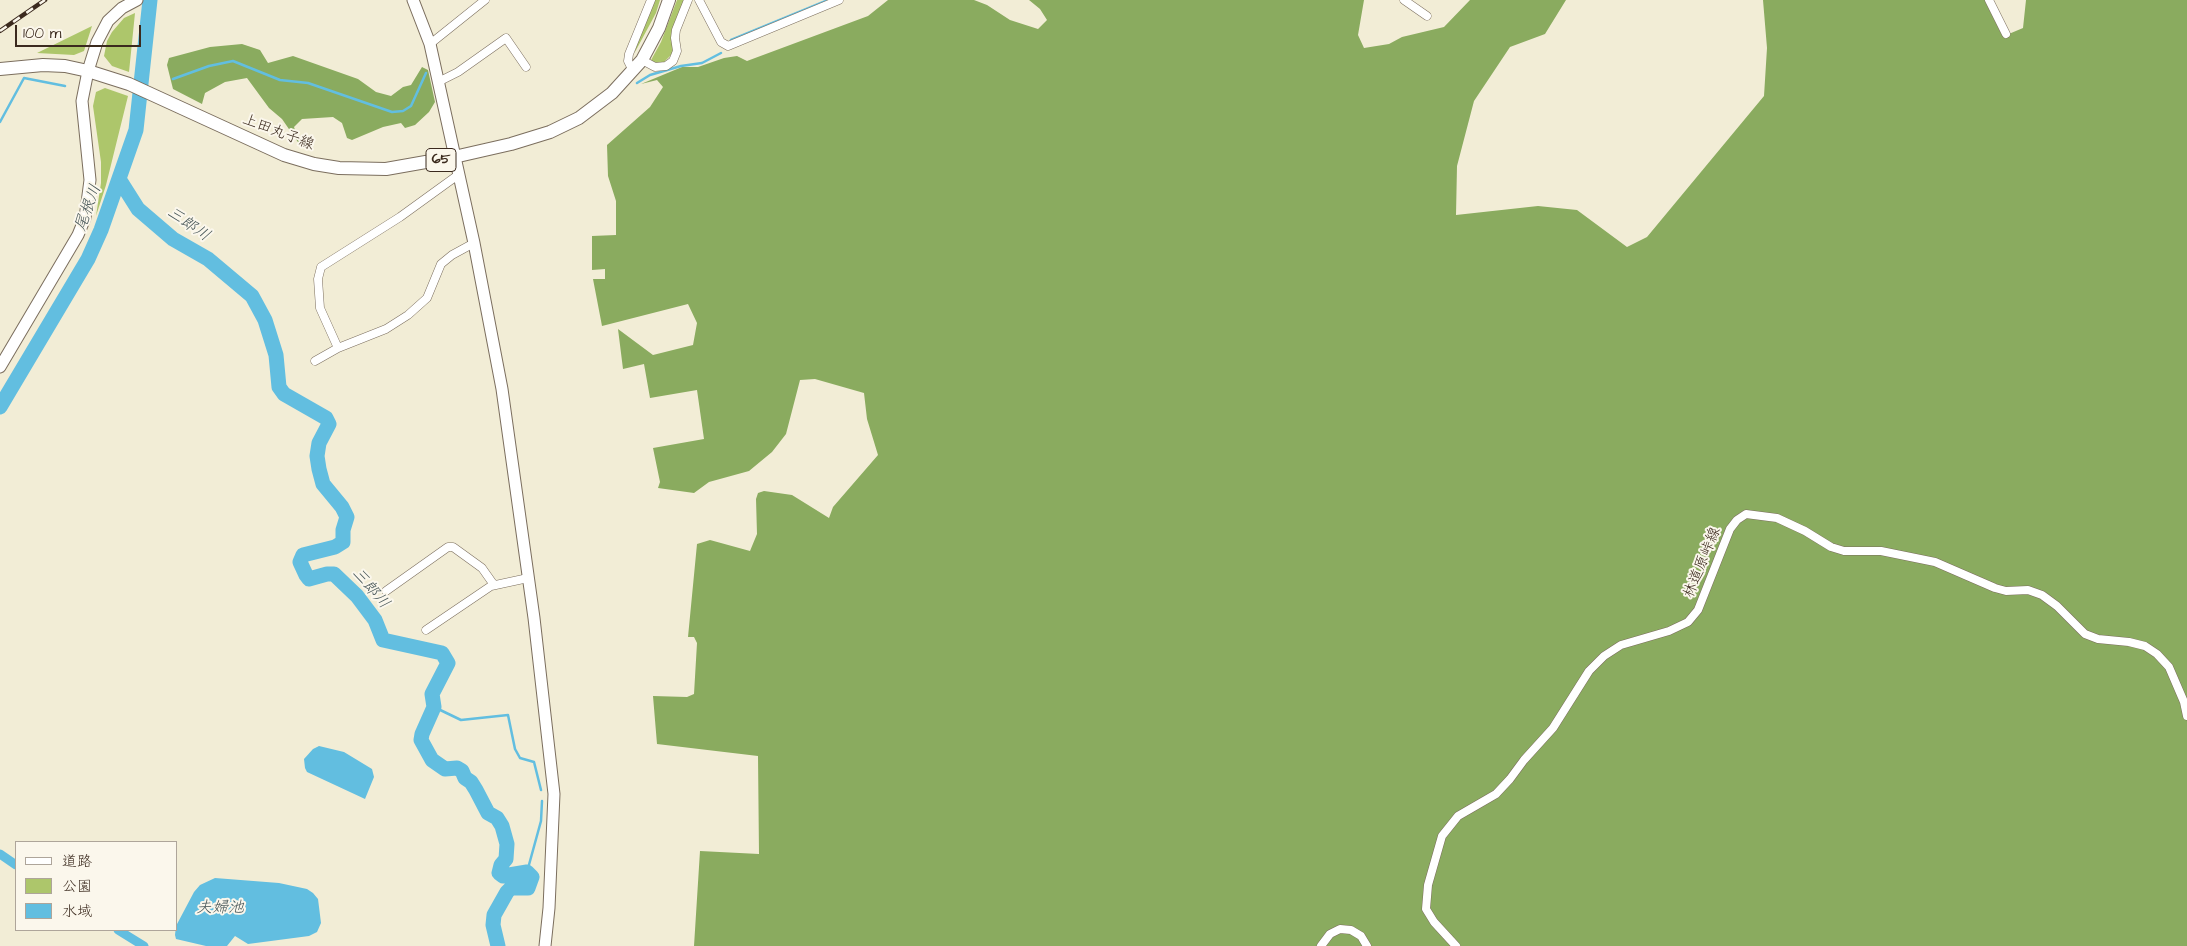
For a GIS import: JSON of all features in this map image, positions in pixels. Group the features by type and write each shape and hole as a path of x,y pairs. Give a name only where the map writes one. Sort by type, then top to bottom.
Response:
{"main road":[{"name":"上田丸子線","path":"0,69 43,65 65,66 88,71 129,84 268,150 314,164 349,169 400,167 511,144 566,125 597,106 642,60 659,28 669,0"}],"street":[{"path":"0,367 78,235 84,218 90,180 82,101 88,71 100,34 108,21 122,8 137,0"},
{"path":"413,0 430,44 474,243 502,389 553,770 554,794 549,908 545,946"},
{"path":"430,44 485,0"},
{"path":"633,71 629,65 629,54 651,0"},
{"path":"642,60 655,67 666,66 673,61 677,52 676,30 688,0"},
{"path":"699,0 721,42 728,46 839,0"},
{"path":"1404,0 1427,16"},
{"path":"1989,0 2006,34"},
{"path":"438,82 458,72 506,38 526,67"},
{"path":"338,348 320,308 318,279 321,267 400,217 458,175"},
{"path":"315,361 338,348 386,329 408,315 427,298 442,262 474,243"},
{"name":"林道原峠線","path":"1456,946 1434,922 1426,909 1428,885 1442,836 1458,816 1496,794 1510,779 1524,760 1553,728 1589,671 1604,656 1621,645 1688,622 1698,610 1730,529 1737,520 1746,514 1777,518 1805,531 1831,548 1844,551 1881,551 1935,562 1995,588 2006,591 2028,590 2042,595 2057,606 2085,634 2098,640 2129,642 2145,646 2157,654 2170,667 2184,702 2187,716"},
{"path":"386,591 448,547 453,547 482,568 494,585"},
{"path":"426,630 494,585 528,578"},
{"path":"1322,946 1330,934 1340,929 1351,930 1361,936 1368,946"}],"green space":[{"path":"655,0 660,0 656,13 635,52 636,44"},
{"path":"677,0 684,0 672,54 663,63 652,63 650,62 661,42"},
{"path":"888,0 974,0 987,5 1010,20 1038,29 1047,20 1040,9 1029,0 1364,0 1358,35 1364,48 1389,44 1402,37 1444,27 1470,0 1566,0 1545,34 1510,47 1474,101 1457,166 1456,215 1538,206 1577,210 1627,247 1647,237 1764,96 1767,48 1763,0 1985,0 2004,36 2023,28 2026,0 2187,0 2187,946 694,946 700,851 759,854 758,756 657,744 653,696 687,697 694,694 697,643 694,637 688,637 697,544 710,540 750,551 757,534 756,499 758,493 764,491 792,495 829,518 833,507 878,455 867,419 864,393 815,379 800,380 786,434 772,452 749,471 709,482 694,493 658,488 660,482 653,448 704,439 697,390 650,398 644,364 623,369 618,329 653,355 693,345 697,323 688,304 602,326 593,279 605,279 605,269 592,270 592,236 616,235 616,201 608,176 607,145 650,107 663,87 657,80 641,84 682,67 698,67 724,58 737,56 747,61 868,16"},
{"path":"135,13 129,72 112,66 104,56 107,41 112,32 124,18"},
{"path":"92,26 84,51 74,55 37,53"},
{"path":"242,44 260,50 268,63 293,56 358,79 376,92 391,96 403,87 411,85 422,67 428,70 435,102 429,112 415,125 405,128 401,123 383,127 352,140 347,138 342,123 333,117 302,119 294,127 300,145 282,119 269,108 247,78 225,82 205,93 202,104 173,89 167,65 169,58 210,47"},
{"path":"105,88 128,96 106,185 96,216 101,183 101,162 93,106 96,92"}],"water":[{"path":"319,746 344,752 372,769 374,777 365,799 307,772 304,759 313,749"},
{"name":"夫婦池","path":"215,878 279,883 307,889 318,899 321,923 317,932 309,936 248,944 235,936 227,946 206,946 176,939 178,922 194,892 200,885"}],"waterway":[{"name":"尾根川","path":"0,407 88,259 101,230 136,130 150,0"},
{"path":"731,40 828,0"},
{"path":"637,83 650,75 681,66 702,63 721,53"},
{"path":"173,79 209,66 233,61 280,80 308,83 392,112 403,111 411,106 426,73"},
{"path":"0,122 24,78 65,86"},
{"name":"三郎川","path":"119,179 138,209 173,239 208,259 252,296 265,320 276,355 279,387 284,394 326,418 329,424 319,443 317,456 319,469 323,484 342,507 347,517 343,530 343,542 335,547 303,555 300,562 306,575 309,579 334,574 357,596 375,620 383,640 442,653 448,663 432,694 434,707 421,740 432,760 445,769 457,768 462,771 465,778 471,782 476,790 488,813 497,818 502,826 507,844 506,859 501,865 499,873 503,876 527,872 532,877 528,888 511,888 494,915 493,925 498,946"},
{"path":"434,707 461,720 508,715 515,749 520,758 534,762 541,790"},
{"path":"527,872 541,821 542,801"},
{"path":"0,854 15,864"},
{"path":"120,931 144,946"}],"railway":[{"path":"0,31 45,0"}]}
